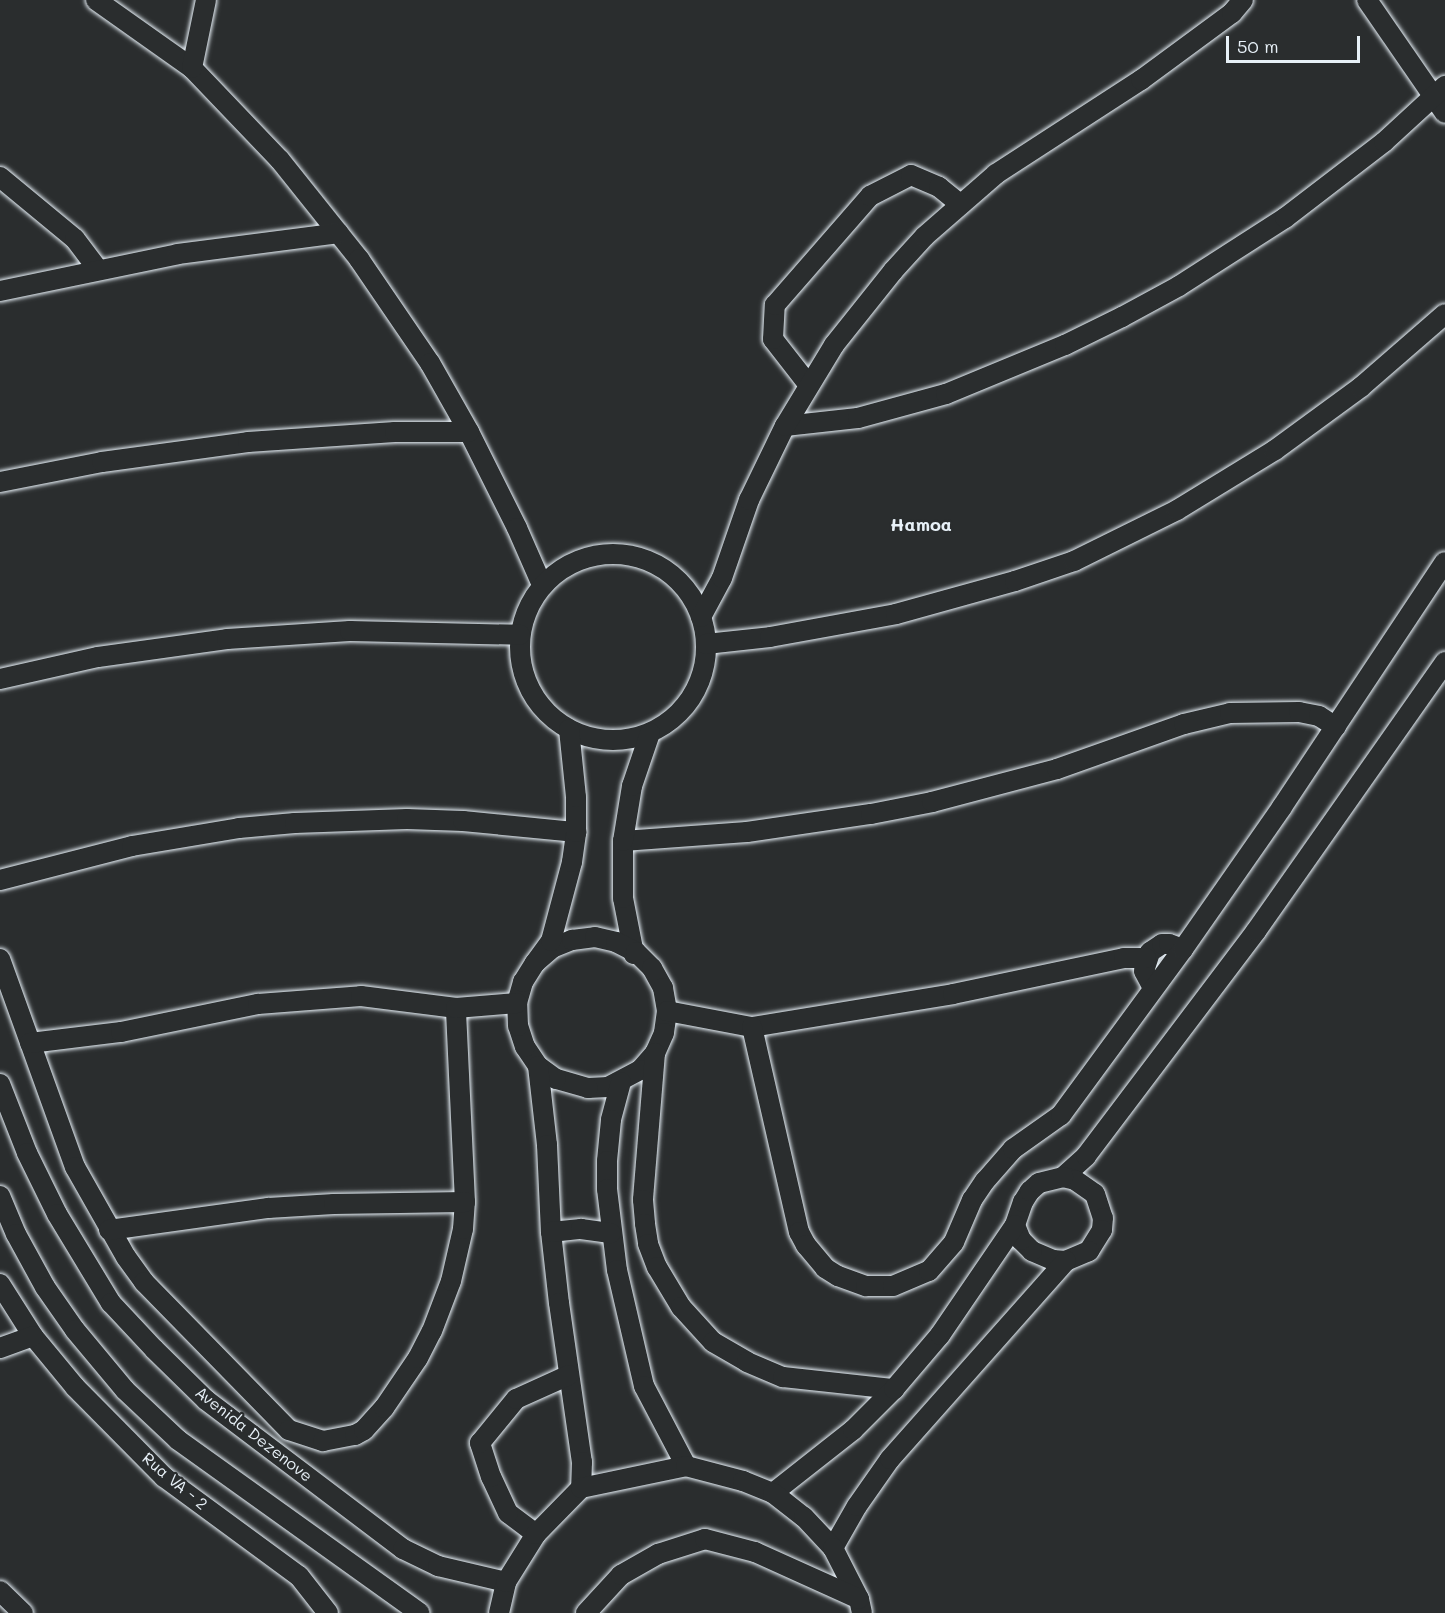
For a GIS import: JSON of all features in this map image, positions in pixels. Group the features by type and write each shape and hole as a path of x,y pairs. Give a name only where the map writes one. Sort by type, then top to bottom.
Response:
{"street":[{"path":"96,0 192,68 280,160 339,233 402,320 469,432 518,528 542,585"},
{"path":"192,68 206,0"},
{"path":"701,617 722,579 749,500 784,426 808,384 870,298 925,236 996,174 1179,54 1233,12 1243,0"},
{"path":"784,426 858,417 946,393 1055,350 1179,286 1286,218 1442,99 1367,0"},
{"path":"808,384 772,339 776,305 870,196 911,175 939,188 960,204"},
{"path":"0,177 75,239 98,269"},
{"path":"0,291 178,254 339,233"},
{"path":"706,644 770,637 896,614 1005,584 1074,561 1177,510 1275,450 1361,387 1445,314"},
{"path":"0,483 102,462 248,442 385,433 469,432"},
{"path":"617,553 644,559 669,572 688,592 701,617 706,644 703,672 692,697 673,718 650,733 623,740 595,738 569,729 547,712 530,690 521,663 520,635 527,608 542,585 564,567 589,556 617,553"},
{"path":"752,1027 799,1232 806,1245 825,1268 838,1276 866,1286 893,1286 918,1278 947,1253 972,1200 1013,1149 1061,1115 1183,949 1445,562"},
{"path":"0,679 98,657 237,638 371,631 520,635"},
{"path":"1063,1177 1086,1156 1256,931 1445,662"},
{"path":"623,841 758,831 871,814 932,802 1058,769 1184,724 1230,713 1299,712 1319,716 1336,726"},
{"path":"535,963 552,948 572,940 595,937 616,942 636,952 652,968 663,988 667,1011 664,1033 655,1053 640,1070 621,1082 608,1088 588,1088 556,1079 538,1066 525,1047 518,1026 517,1003 523,982 535,963 551,941 566,892 576,831 576,797 569,729"},
{"path":"636,952 634,954 623,898 623,841 632,786 650,733"},
{"path":"0,880 132,846 217,831 295,823 430,820 576,831"},
{"path":"1154,988 1144,971 1146,958 1155,947 1162,944 1183,949"},
{"path":"667,1011 752,1027 953,994 1124,958 1146,958"},
{"path":"0,959 75,1167 109,1230 144,1282 289,1430 310,1440 334,1441 364,1430 384,1408 418,1358 432,1331 451,1281 463,1228 465,1202 456,1008"},
{"path":"30,1043 121,1032 258,1004 361,996 456,1008 517,1003"},
{"path":"655,1053 642,1200 648,1245 657,1266 681,1307 713,1342 747,1362 783,1377 894,1389"},
{"path":"538,1066 547,1145 551,1232 582,1462 581,1488"},
{"path":"621,1082 611,1120 608,1161 611,1233 621,1290 644,1386 686,1466"},
{"name":"Avenida Dezenove","path":"0,1084 27,1153 57,1214 111,1303 161,1356 206,1400 403,1549 438,1566 506,1582"},
{"path":"772,1493 853,1430 894,1389 940,1335 1015,1225 1030,1191 1039,1183 1063,1177 1075,1180 1095,1194 1103,1218 1102,1230 1089,1251 1066,1261 890,1459 857,1506 833,1548"},
{"path":"0,1196 16,1234 45,1287 75,1330 125,1390 178,1440 420,1613"},
{"path":"109,1230 268,1208 367,1203 465,1202"},
{"path":"1015,1225 1021,1240 1032,1251 1053,1260 1066,1261"},
{"path":"551,1232 581,1229 611,1233"},
{"name":"Rua VA - 2","path":"0,1284 33,1336 75,1387 164,1477 299,1576 328,1613"},
{"path":"0,1348 33,1336"},
{"path":"536,1534 508,1513 491,1477 480,1443 516,1399 569,1375"},
{"path":"499,1613 506,1582 536,1534 581,1488 686,1466 743,1481 772,1493 804,1517 833,1548 860,1606"},
{"path":"586,1613 621,1575 658,1554 705,1539 755,1552 860,1606"},
{"path":"0,1590 23,1613"}],"district":[{"name":"Hamoa","path":"921,524"}]}
